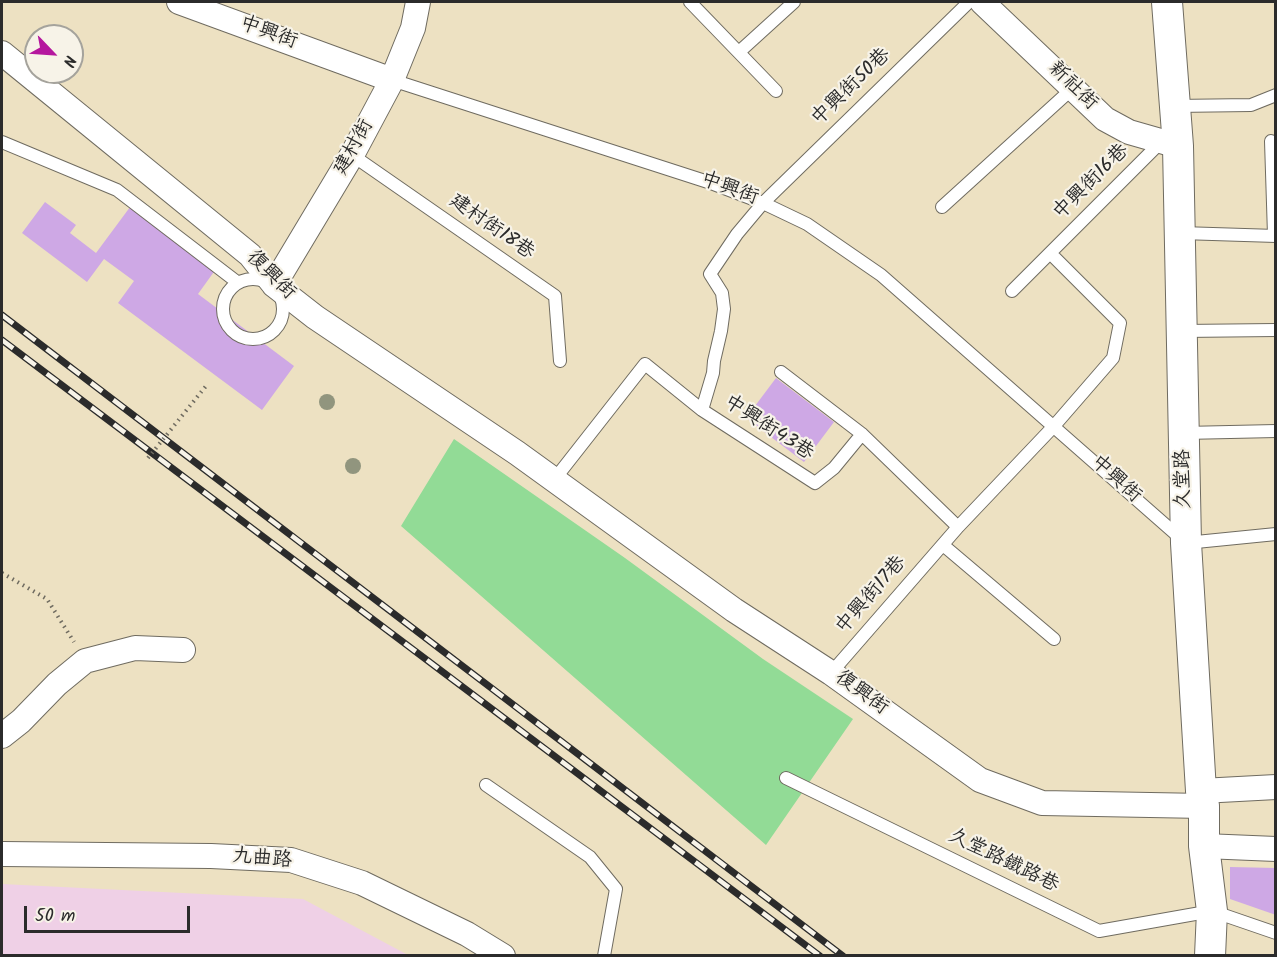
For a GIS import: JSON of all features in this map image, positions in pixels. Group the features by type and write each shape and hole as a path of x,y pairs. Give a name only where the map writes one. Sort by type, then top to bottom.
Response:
{"street":[{"name":"中興街","path":"179,2 392,80"},
{"name":"建村街","path":"274,285 352,155 392,80 413,28 418,2"},
{"name":"新社街","path":"982,2 1105,119 1129,132 1170,144"},
{"name":"久堂路","path":"1167,2 1174,106 1170,144 1180,233 1186,543 1204,846 1212,910 1210,955"},
{"name":"復興街","path":"2,53 250,255 274,285 315,318 517,453 734,610 831,673 980,780 1042,803 1202,799 1275,787"},
{"path":"2,736 85,661 135,648 183,650"},
{"path":"1204,846 1275,849"},
{"name":"九曲路","path":"2,854 211,856 291,861 362,884 467,934 503,956"}],"lane":[{"path":"690,2 777,91"},
{"path":"739,52 794,2"},
{"name":"中興街50巷","path":"702,410 713,373 724,309 722,293 710,274 737,234 763,202 969,2"},
{"name":"中興街","path":"392,80 696,178 763,202 807,224 881,275 1186,543"},
{"path":"942,207 1073,88"},
{"path":"1174,106 1251,105 1275,95"},
{"path":"1180,233 1275,236 1271,141"},
{"path":"2,142 117,190 237,282"},
{"name":"中興街16巷","path":"1012,291 1050,253 1170,144"},
{"name":"建村街18巷","path":"352,155 555,296 560,361"},
{"path":"1050,253 1120,323 1113,357 1054,426"},
{"path":"256,278 274,285 284,302 282,321 269,336 250,340 233,333 223,316 225,297 237,282 256,278"},
{"path":"1182,331 1275,330"},
{"path":"554,480 645,364 702,410"},
{"path":"781,372 862,434 958,527"},
{"name":"中興街43巷","path":"702,410 815,483 834,468 862,434"},
{"name":"中興街17巷","path":"831,673 958,527 1054,426"},
{"path":"1184,433 1275,431"},
{"path":"1186,543 1275,534"},
{"path":"943,545 1054,639"},
{"name":"久堂路鐵路巷","path":"786,778 1099,931 1212,910"},
{"path":"486,785 590,857 616,889 604,956"},
{"path":"1212,910 1275,933"}],"path":[{"path":"148,458 206,386"},
{"path":"2,573 47,599 85,661"}],"shaded area":[{"path":"2,884 303,899 408,955 2,955"}],"green space":[{"path":"454,439 625,558 763,659 853,719 766,845 401,526"}],"building":[{"path":"136,199 221,262 198,294 294,366 262,410 118,303 134,281 104,259 87,282 22,233 45,202 76,225 70,233 96,253"},
{"path":"776,378 834,422 804,462 746,418"},
{"path":"1230,867 1276,868 1276,915 1230,899"}],"railway":[{"path":"2,315 843,956"},
{"path":"2,340 820,956"}]}
